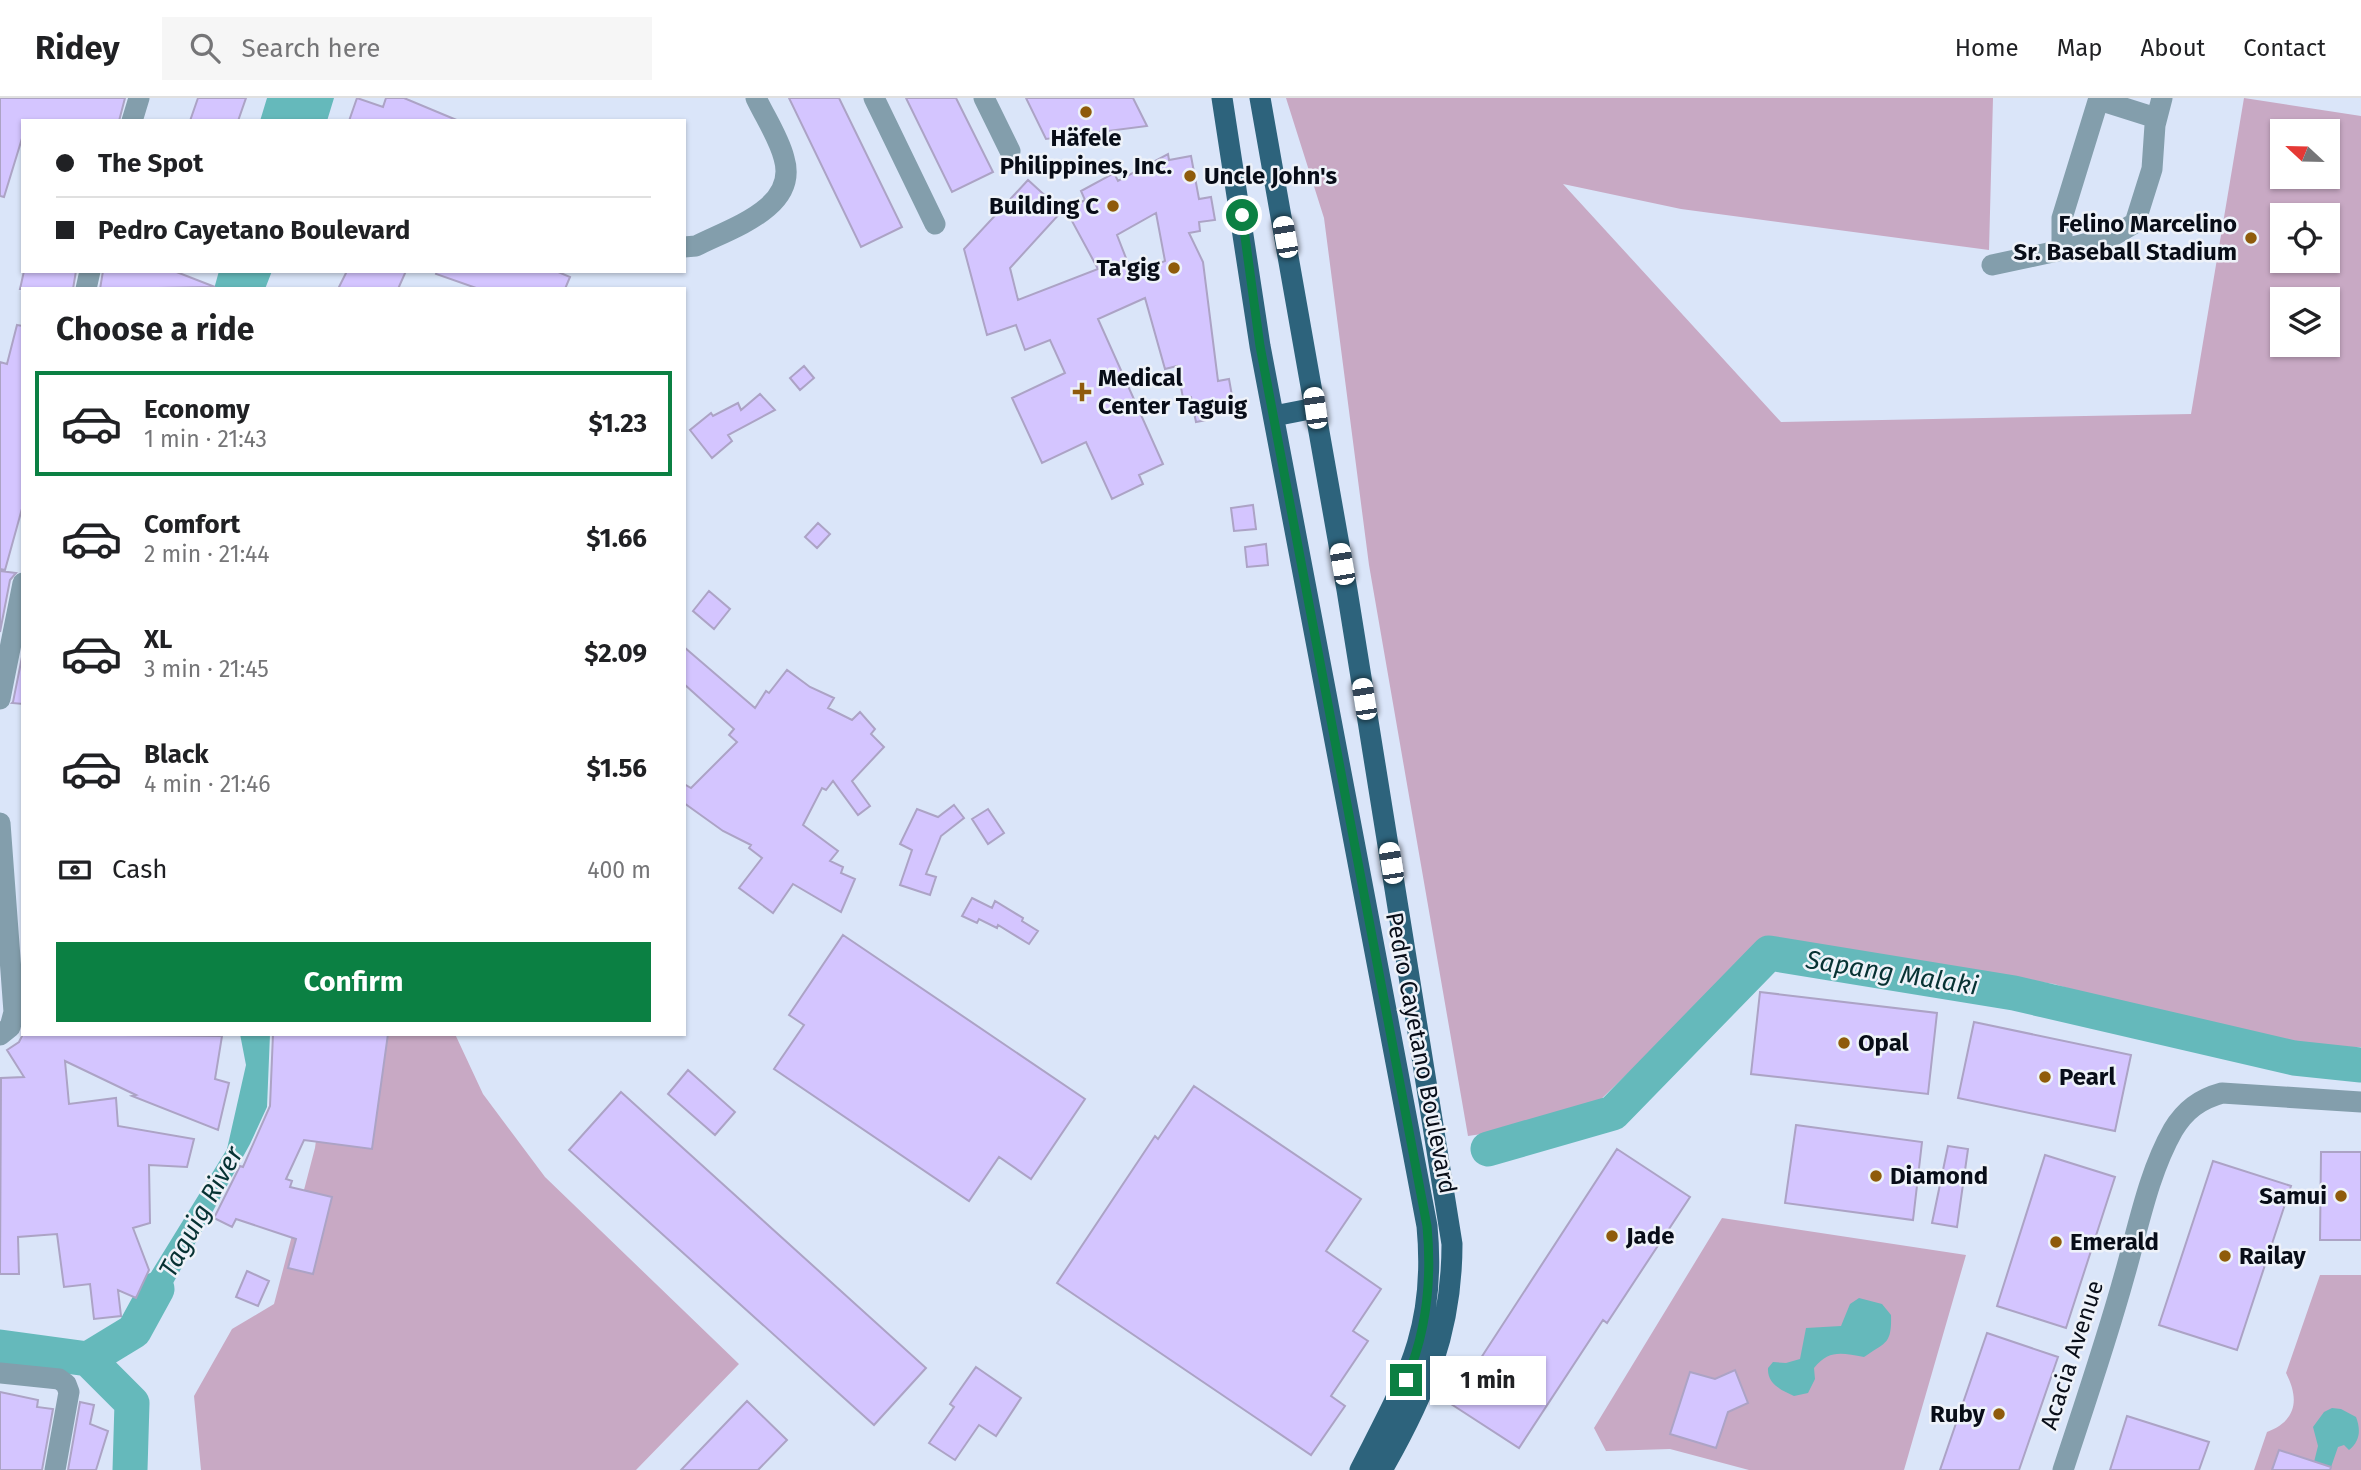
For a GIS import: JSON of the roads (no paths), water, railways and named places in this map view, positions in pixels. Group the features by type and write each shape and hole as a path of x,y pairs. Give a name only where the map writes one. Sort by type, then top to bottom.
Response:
{"main road":[{"name":"Pedro Cayetano Boulevard","path":"1222,98 1274,416 1430,1250 1429,1288 1414,1362 1360,1470"},
{"name":"Pedro Cayetano Boulevard","path":"1260,98 1315,408 1452,1244 1449,1302 1437,1358 1382,1470"},
{"path":"1274,416 1315,408"}],"street":[{"path":"133,119 139,98"},
{"path":"686,247 696,246 774,206 786,184 785,159 756,98"},
{"path":"874,98 935,224"},
{"path":"984,98 1010,151"},
{"path":"1992,265 2062,250 2111,237 2134,223 2152,169 2159,108 2099,99 2063,218 2062,250"},
{"path":"0,699 21,593"},
{"path":"0,823 13,1012 5,1031"},
{"name":"Acacia Avenue","path":"2063,1470 2108,1331 2155,1169 2173,1130 2188,1110 2204,1098 2222,1093 2361,1102"},
{"path":"0,1373 59,1379 66,1384 69,1392 55,1470"}],"water":[{"path":"267,98 334,98 328,119 261,119"},
{"path":"218,273 271,273 266,287 215,287"},
{"path":"240,1036 270,1036 267,1107 250,1144 145,1334 134,1331 123,1318 227,1149 246,1065"},
{"path":"1859,1298 1882,1304 1891,1315 1890,1332 1886,1342 1864,1357 1836,1354 1825,1358 1814,1368 1815,1379 1808,1393 1794,1396 1776,1386 1768,1374 1768,1368 1773,1362 1786,1363 1800,1359 1806,1328 1841,1326 1850,1304"},
{"path":"2332,1408 2341,1409 2356,1417 2359,1426 2357,1439 2349,1450 2344,1445 2338,1447 2330,1470 2312,1470 2318,1446 2313,1427 2324,1412"}],"waterway":[{"name":"Sapang Malaki","path":"1488,1149 1613,1113 1769,953 2014,993 2294,1058 2361,1065"},
{"name":"Taguig River","path":"88,1359 134,1331 157,1289"},
{"path":"0,1347 88,1359"},
{"path":"88,1359 132,1403 130,1470"}],"place":[{"name":"Häfele Philippines, Inc.","path":"1086,112"},
{"name":"Uncle John's","path":"1190,176"},
{"name":"Building C","path":"1113,206"},
{"name":"Felino Marcelino Sr. Baseball Stadium","path":"2251,238"},
{"name":"Ta'gig","path":"1174,268"},
{"name":"Medical Center Taguig","path":"1082,392"},
{"name":"Opal","path":"1844,1043"},
{"name":"Pearl","path":"2045,1077"},
{"name":"Diamond","path":"1876,1176"},
{"name":"Samui","path":"2341,1196"},
{"name":"Jade","path":"1612,1236"},
{"name":"Emerald","path":"2056,1242"},
{"name":"Railay","path":"2225,1256"},
{"name":"Ruby","path":"1999,1414"}]}
